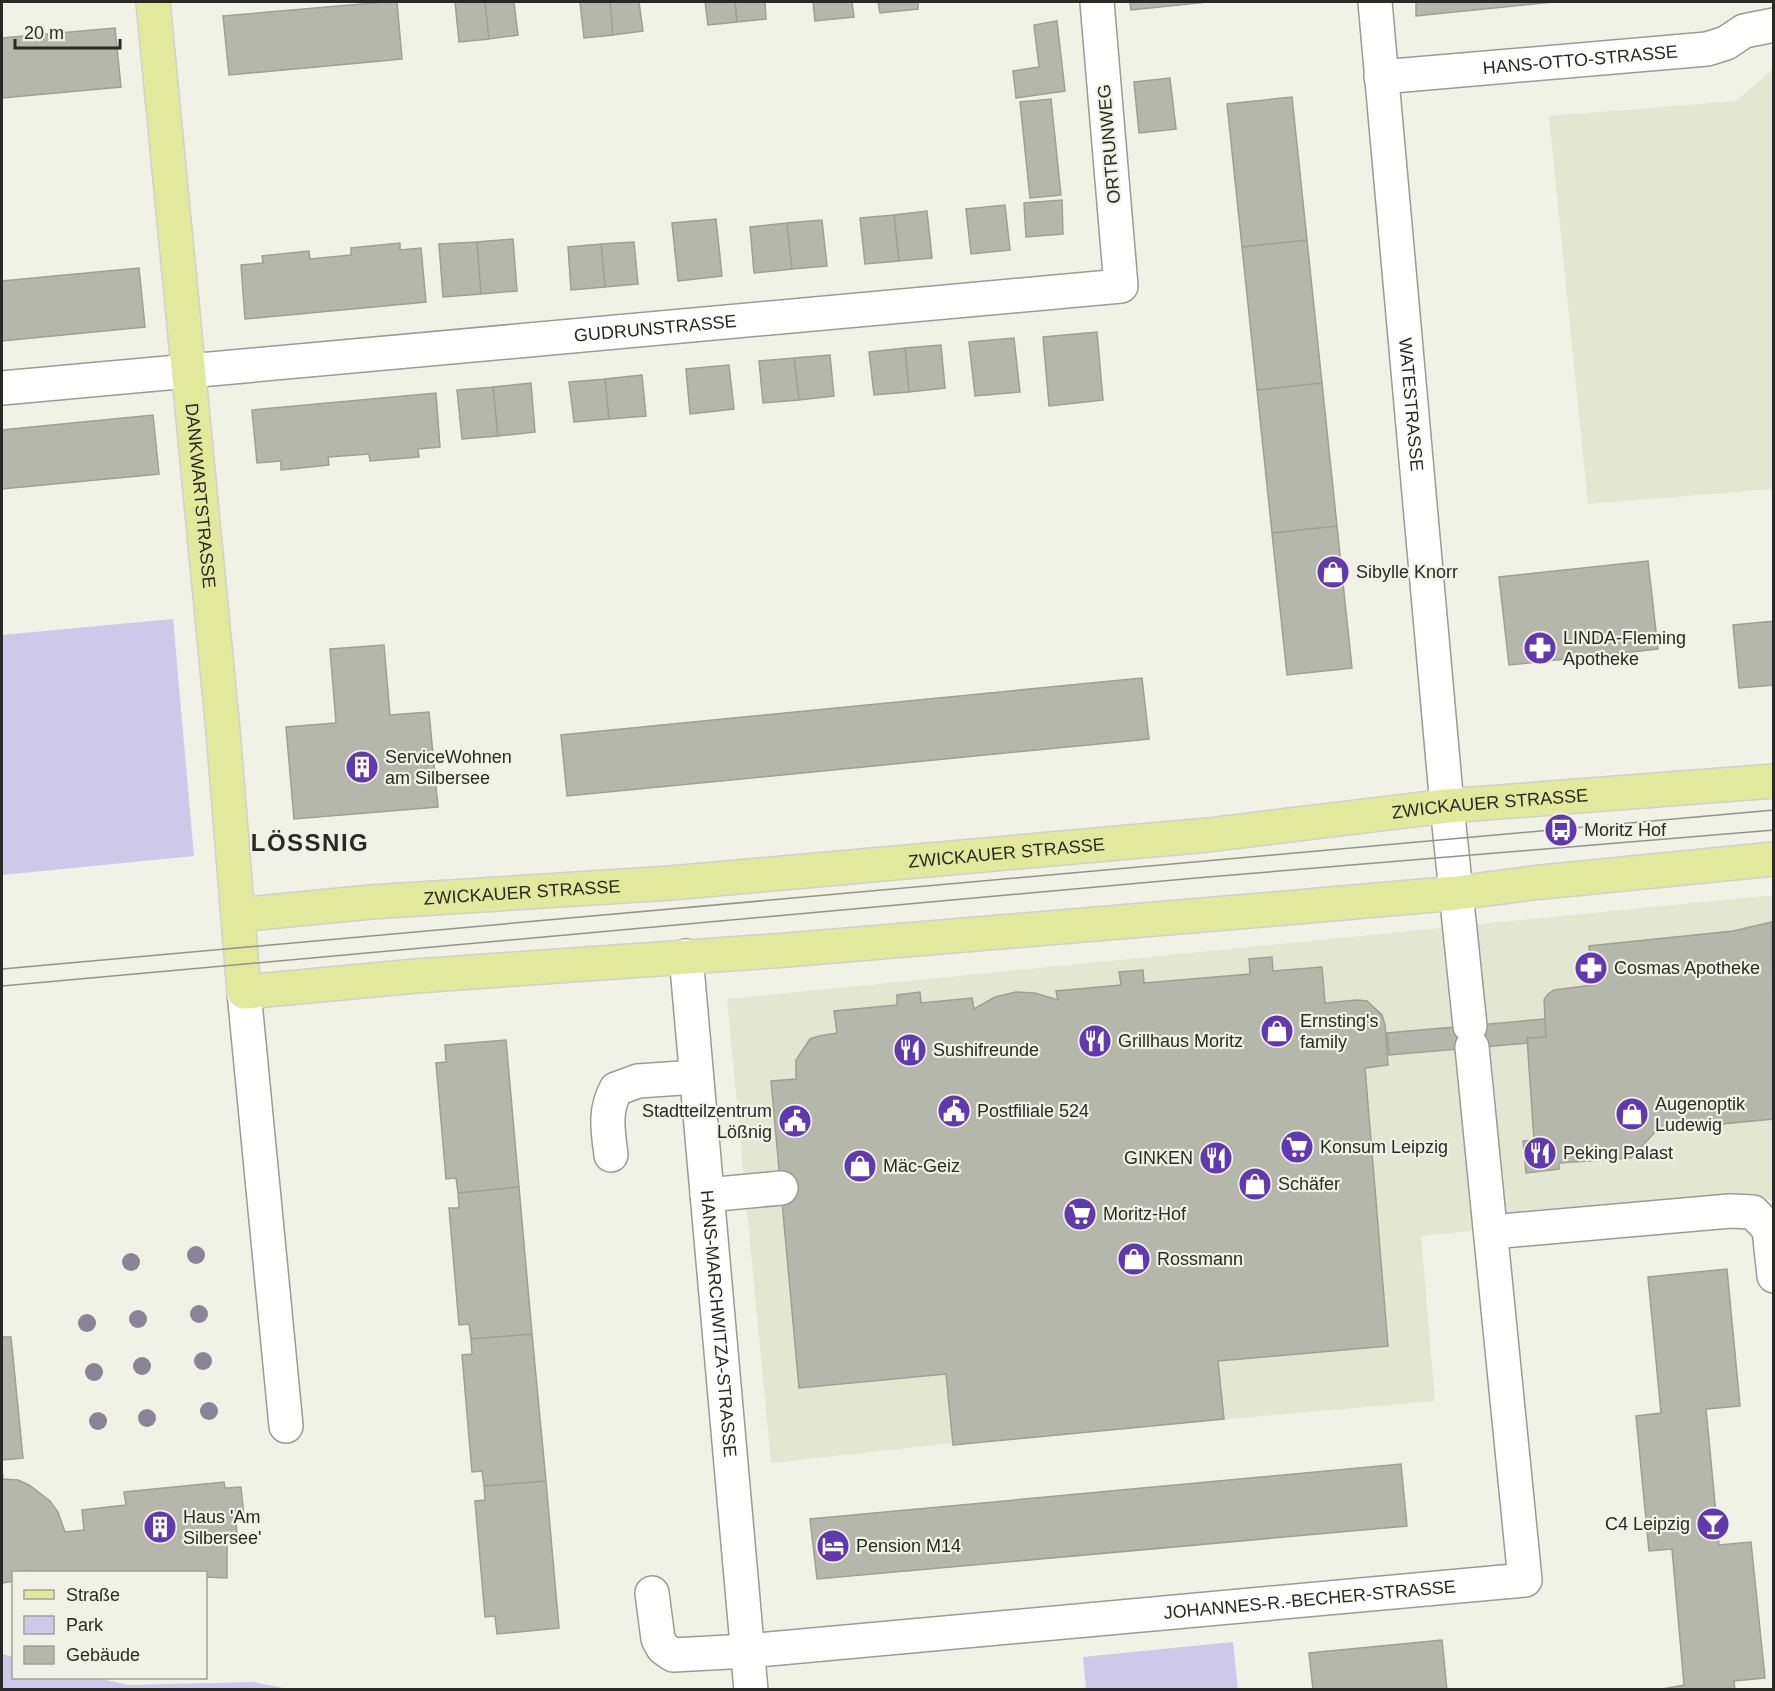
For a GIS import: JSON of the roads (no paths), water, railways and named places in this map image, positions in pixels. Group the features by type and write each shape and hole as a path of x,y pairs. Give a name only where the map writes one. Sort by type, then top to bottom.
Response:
{"main road":[{"name":"DANKWARTSTRASSE","path":"153,2 189,370 244,992"},
{"name":"ZWICKAUER STRASSE","path":"238,915 371,902 671,883 1197,837 1447,806 1773,781"},
{"path":"244,992 954,936 1457,893 1773,859"}],"street":[{"name":"ORTRUNWEG","path":"1097,2 1121,286"},
{"name":"WATESTRASSE","path":"1375,2 1447,806"},
{"name":"HANS-OTTO-STRASSE","path":"1381,77 1707,49 1726,43 1744,31 1773,25"},
{"name":"GUDRUNSTRASSE","path":"2,388 1121,286"},
{"name":"JOHANNES-R.-BECHER-STRASSE","path":"747,1651 1525,1580 1447,806"},
{"name":"HANS-MARCHWITZA-STRASSE","path":"686,956 751,1689"},
{"path":"244,992 286,1426"},
{"path":"611,1155 607,1115 609,1101 616,1089 638,1081 696,1077"},
{"path":"707,1195 781,1188"},
{"path":"1491,1233 1730,1211 1753,1212 1769,1229 1773,1276"},
{"path":"652,1593 658,1639 663,1648 673,1655 747,1651"}],"tram line":[{"path":"2,969 1774,810"},
{"path":"2,986 1196,878 1774,830"}],"place":[{"name":"Sibylle Knorr","path":"1333,572"},
{"name":"LINDA-Fleming Apotheke","path":"1540,648"},
{"name":"ServiceWohnen am Silbersee","path":"362,767"},
{"name":"Moritz Hof","path":"1561,830"},
{"name":"Cosmas Apotheke","path":"1591,968"},
{"name":"Ernsting's family","path":"1277,1031"},
{"name":"Grillhaus Moritz","path":"1095,1041"},
{"name":"Sushifreunde","path":"910,1050"},
{"name":"Postfiliale 524","path":"954,1111"},
{"name":"Augenoptik Ludewig","path":"1632,1114"},
{"name":"Stadtteilzentrum Lößnig","path":"795,1121"},
{"name":"Konsum Leipzig","path":"1297,1147"},
{"name":"Peking Palast","path":"1540,1153"},
{"name":"GINKEN","path":"1216,1158"},
{"name":"Mäc-Geiz","path":"860,1166"},
{"name":"Schäfer","path":"1255,1184"},
{"name":"Moritz-Hof","path":"1080,1214"},
{"name":"Rossmann","path":"1134,1259"},
{"name":"C4 Leipzig","path":"1713,1524"},
{"name":"Haus 'Am Silbersee'","path":"160,1527"},
{"name":"Pension M14","path":"833,1546"}],"district":[{"name":"LÖSSNIG","path":"310,843"}]}
